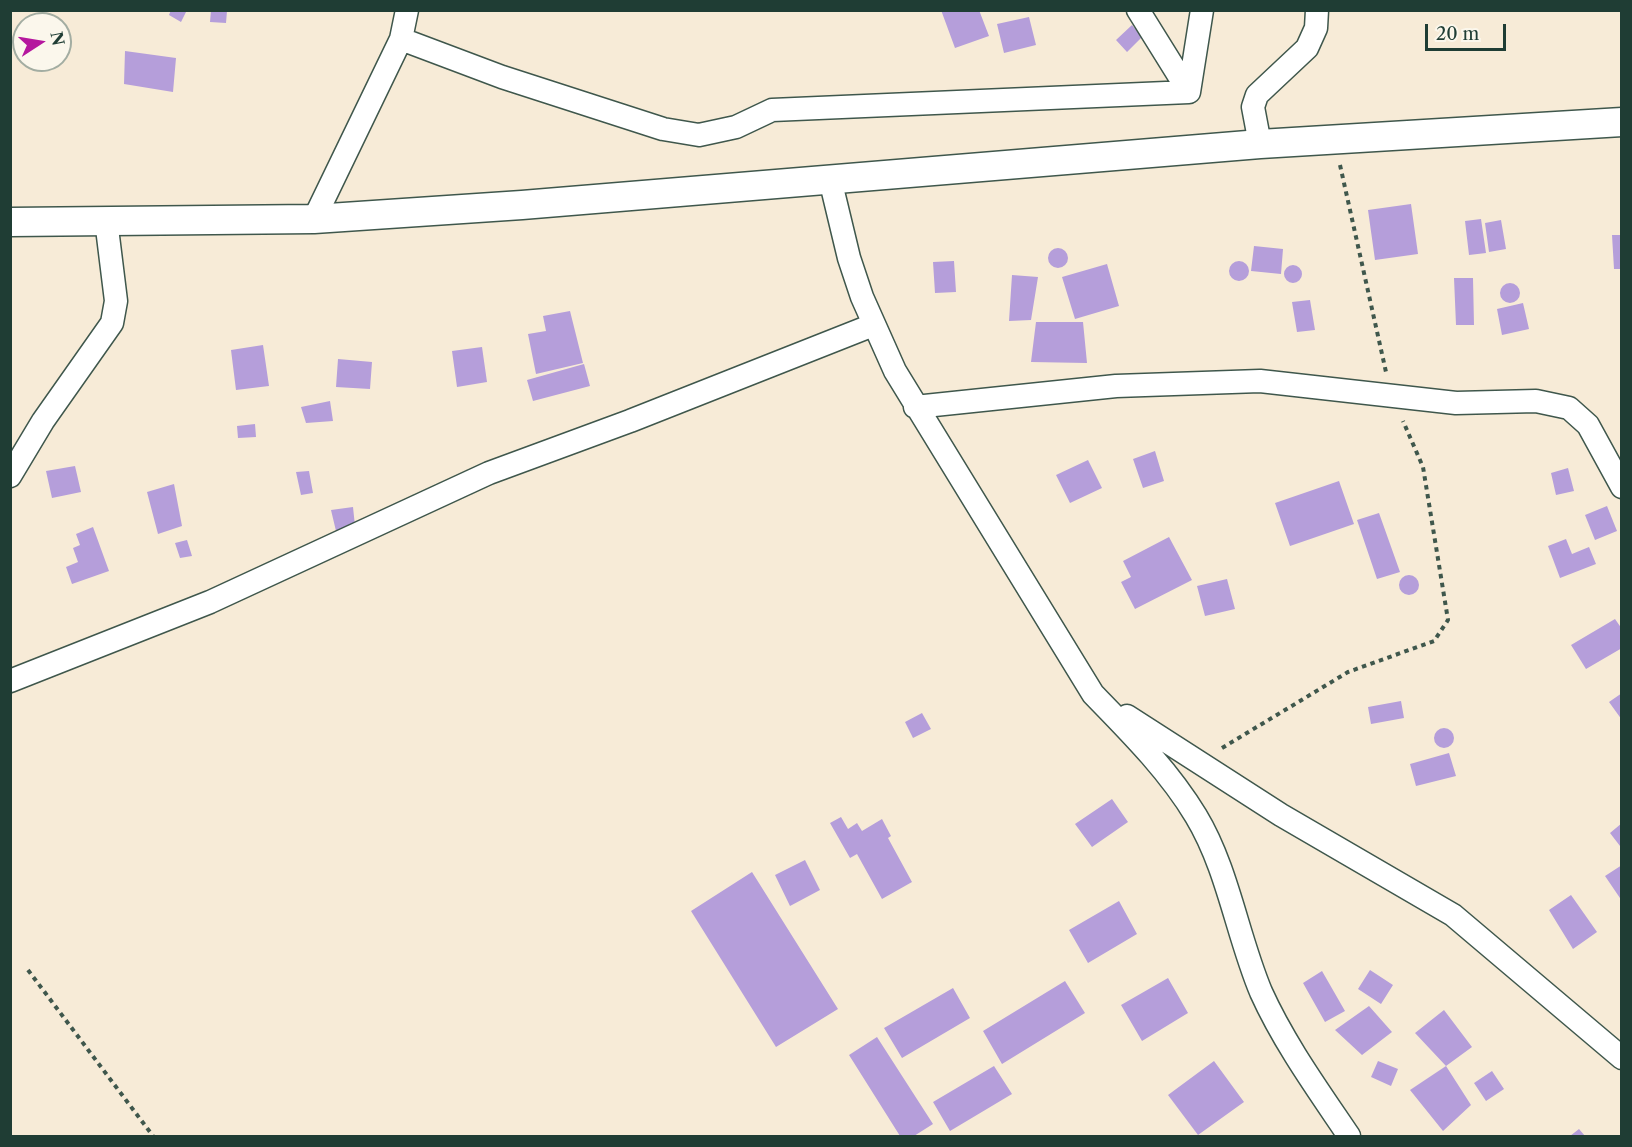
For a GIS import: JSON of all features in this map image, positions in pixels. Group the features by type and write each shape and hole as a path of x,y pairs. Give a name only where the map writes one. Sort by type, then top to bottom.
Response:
{"street":[{"path":"314,219 401,39 407,10"},
{"path":"1138,10 1188,92"},
{"path":"1188,92 1202,10"},
{"path":"1260,144 1253,107 1257,95 1307,48 1316,28 1317,10"},
{"path":"401,39 502,77 663,129 699,135 736,128 772,110 1188,92"},
{"path":"10,222 314,219 522,205 1260,144 1335,142 1622,122"},
{"path":"830,179 849,258 873,325 915,407 1093,694 1133,735 1196,817 1212,847 1261,992 1306,1072 1349,1137"},
{"path":"10,476 43,421 112,323 117,301 106,220"},
{"path":"10,681 210,602 489,472 630,421 873,325"},
{"path":"915,407 1116,386 1260,381 1392,394 1456,403 1536,401 1569,408 1588,425 1622,487"},
{"path":"1093,694 1281,815 1453,915 1622,1058"}],"path":[{"path":"1198,762 1348,672 1434,641 1448,620 1443,578 1423,467 1392,394 1335,142"},
{"path":"28,970 153,1137"}],"building":[{"path":"171,10 186,12 181,22 169,15"},
{"path":"211,10 227,11 226,23 210,22"},
{"path":"941,10 979,10 989,36 955,48"},
{"path":"1029,17 1036,45 1004,53 997,24"},
{"path":"1132,25 1142,37 1127,52 1116,40"},
{"path":"125,51 176,58 173,92 124,84"},
{"path":"1411,204 1418,254 1375,260 1368,210"},
{"path":"1481,219 1486,253 1469,255 1465,221"},
{"path":"1501,220 1506,249 1489,252 1485,223"},
{"path":"1612,235 1622,235 1622,269 1614,269"},
{"path":"1254,246 1283,249 1281,274 1251,271"},
{"path":"1058,248 1065,251 1068,258 1065,265 1058,268 1051,265 1048,258 1051,251"},
{"path":"954,261 956,292 935,293 933,262"},
{"path":"1235,261 1243,261 1249,267 1249,275 1243,281 1235,281 1229,275 1229,267"},
{"path":"1107,264 1119,306 1075,319 1062,277"},
{"path":"1293,265 1299,268 1302,274 1299,280 1293,283 1287,280 1284,274 1287,268"},
{"path":"1012,275 1038,277 1031,320 1009,321"},
{"path":"1454,278 1473,278 1474,325 1456,325"},
{"path":"1510,283 1517,286 1520,293 1517,300 1510,303 1503,300 1500,293 1503,286"},
{"path":"1310,300 1315,330 1297,332 1292,302"},
{"path":"1523,303 1529,329 1502,335 1497,309"},
{"path":"570,311 583,363 536,374 528,334 546,331 543,316"},
{"path":"1036,322 1083,322 1087,363 1031,362"},
{"path":"263,345 269,386 236,390 231,350"},
{"path":"482,347 487,382 457,387 452,351"},
{"path":"338,359 372,362 370,389 336,387"},
{"path":"584,364 590,386 533,401 527,380"},
{"path":"330,401 333,421 306,423 301,407"},
{"path":"255,424 256,437 238,438 237,426"},
{"path":"1155,451 1164,481 1143,488 1133,459"},
{"path":"1088,460 1102,488 1070,503 1056,475"},
{"path":"75,466 81,492 52,498 46,471"},
{"path":"1568,468 1574,491 1556,495 1551,473"},
{"path":"309,471 313,493 301,495 296,472"},
{"path":"1339,481 1354,524 1290,546 1275,503"},
{"path":"174,484 182,526 158,534 147,492"},
{"path":"1607,506 1617,531 1595,540 1585,515"},
{"path":"353,507 355,526 336,531 331,510"},
{"path":"1379,513 1400,572 1377,579 1357,520"},
{"path":"93,527 109,571 72,584 66,567 78,562 73,548 80,545 76,534"},
{"path":"1169,537 1192,580 1135,609 1121,582 1131,577 1123,561"},
{"path":"1566,539 1572,554 1589,547 1596,564 1560,578 1548,546"},
{"path":"187,540 192,556 180,558 175,543"},
{"path":"1409,575 1416,578 1419,585 1416,592 1409,595 1402,592 1399,585 1402,578"},
{"path":"1227,579 1235,609 1205,616 1197,586"},
{"path":"1615,619 1622,629 1622,648 1586,669 1571,645"},
{"path":"1622,693 1622,720 1609,702"},
{"path":"1401,701 1404,718 1371,724 1368,707"},
{"path":"922,713 931,729 913,738 905,722"},
{"path":"1444,728 1451,731 1454,738 1451,745 1444,748 1437,745 1434,738 1437,731"},
{"path":"1449,753 1456,776 1416,786 1410,764"},
{"path":"1112,799 1128,822 1092,847 1075,824"},
{"path":"841,817 848,829 857,823 862,831 882,819 891,836 888,838 912,882 882,899 857,854 850,858 830,823"},
{"path":"1622,823 1622,845 1620,846 1610,833"},
{"path":"805,860 820,890 790,906 775,875"},
{"path":"1622,865 1622,901 1605,876"},
{"path":"752,872 838,1009 776,1047 691,911"},
{"path":"1571,895 1597,932 1573,949 1549,910"},
{"path":"1119,901 1137,934 1088,963 1069,930"},
{"path":"1370,970 1393,985 1381,1004 1358,989"},
{"path":"1322,971 1345,1011 1325,1022 1303,983"},
{"path":"1168,978 1188,1013 1142,1041 1121,1005"},
{"path":"1065,981 1085,1013 1002,1064 983,1031"},
{"path":"953,988 970,1018 902,1058 884,1028"},
{"path":"1369,1006 1392,1032 1362,1055 1335,1030"},
{"path":"1444,1010 1472,1047 1446,1066 1415,1033"},
{"path":"877,1037 933,1124 914,1136 900,1136 849,1055"},
{"path":"1214,1061 1244,1102 1198,1135 1168,1095"},
{"path":"1378,1061 1398,1069 1391,1086 1371,1077"},
{"path":"994,1066 1012,1094 950,1131 933,1102"},
{"path":"1446,1066 1471,1105 1443,1131 1410,1090"},
{"path":"1492,1071 1504,1089 1486,1101 1474,1083"},
{"path":"1579,1129 1585,1136 1570,1136"}]}
